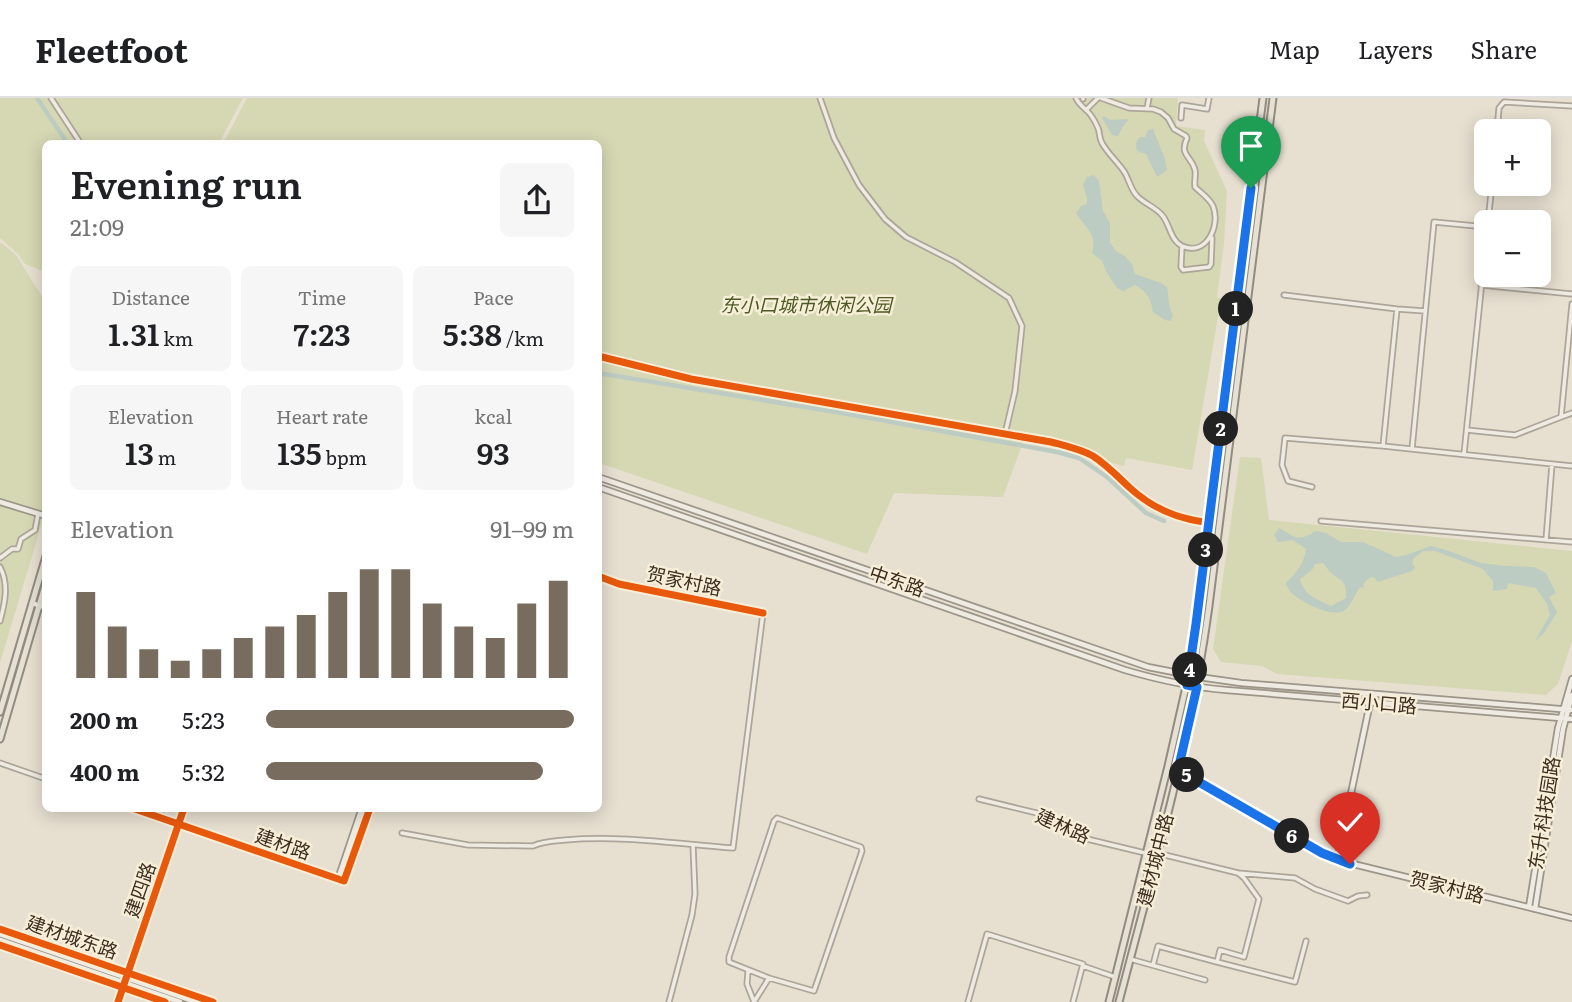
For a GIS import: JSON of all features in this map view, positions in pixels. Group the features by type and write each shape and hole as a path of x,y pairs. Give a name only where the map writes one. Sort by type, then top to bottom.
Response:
{"main road":[{"name":"建材城中路","path":"1109,1002 1189,676 1207,543 1206,525 1263,98"},
{"name":"建材城中路","path":"1119,1002 1199,677 1273,98"},
{"name":"中东路","path":"602,478 1114,657 1199,677"},
{"name":"中东路","path":"602,488 1125,670 1187,685"},
{"path":"0,502 42,515"},
{"path":"0,739 39,603 42,583"},
{"path":"0,712 39,603"},
{"name":"西小口路","path":"1199,677 1567,710"},
{"name":"东升科技园路","path":"1567,710 1572,679"},
{"name":"西小口路","path":"1187,685 1572,719"},
{"name":"东升科技园路","path":"1532,908 1563,718 1572,695"},
{"path":"1337,860 1370,702"},
{"name":"贺家村路","path":"1178,770 1337,860 1572,918"},
{"path":"338,879 361,812"},
{"path":"344,881 369,812"},
{"name":"建材城东路","path":"0,929 180,1002"},
{"name":"建材城东路","path":"0,934 125,980 165,1002"},
{"name":"建材城东路","path":"0,940 196,1002"},
{"name":"建材城东路","path":"0,945 213,1002"},
{"path":"1122,950 1126,957 1131,956"},
{"path":"1118,967 1124,964 1128,970"}],"street":[{"path":"51,98 77,140"},
{"path":"820,98 834,138 859,185 885,219 906,237 955,262 1009,298 1022,326 1014,391 1005,434"},
{"path":"1076,98 1077,102 1086,110 1089,112 1099,129 1100,141 1124,172 1134,194 1164,216 1174,239 1182,246 1192,248 1209,240 1214,222 1213,206 1195,187 1194,168 1183,146 1186,136 1174,129 1161,112 1147,108 1129,108 1099,98 1086,110"},
{"path":"1147,108 1149,98"},
{"path":"1181,118 1182,105 1207,109 1209,98"},
{"path":"1498,119 1499,108 1504,102 1572,106"},
{"path":"1412,449 1434,222 1474,226"},
{"path":"1182,246 1183,270 1209,267 1213,243 1211,236"},
{"path":"1464,454 1481,287"},
{"path":"1501,287 1572,294"},
{"path":"1284,295 1425,311"},
{"path":"1561,417 1572,304"},
{"path":"1383,446 1397,309"},
{"path":"602,357 691,379 1075,448 1113,470 1154,507 1206,525"},
{"path":"1467,430 1515,435 1572,414"},
{"path":"1312,486 1288,481 1282,465 1285,438 1572,466"},
{"path":"1546,540 1552,464"},
{"path":"0,558 12,549 18,549 21,539 35,530 38,514"},
{"path":"1321,521 1572,542"},
{"path":"0,567 5,576 6,592 0,621"},
{"name":"贺家村路","path":"602,578 619,584 763,613 733,848 692,845"},
{"path":"0,763 42,778"},
{"name":"建林路","path":"979,799 1049,816 1087,839 1146,853"},
{"name":"建材路","path":"144,812 344,881"},
{"name":"建四路","path":"118,1002 183,812"},
{"path":"777,818 861,847 862,851 814,991 769,978 729,962 729,957 777,818"},
{"path":"402,833 468,845 533,846 541,842 574,839 619,839 692,845 695,894 692,915 669,1002"},
{"path":"1157,853 1238,873 1295,878 1315,889 1348,901 1367,895"},
{"path":"1217,962 1220,950 1244,957 1259,899 1238,873"},
{"path":"968,1002 987,934 1083,964 1115,977"},
{"path":"1153,965 1158,946 1295,982 1306,941"},
{"path":"1131,956 1205,979"},
{"path":"1073,1002 1083,966"},
{"path":"748,971 747,984 754,1002"},
{"path":"754,1002 769,978"}],"green space":[{"path":"0,98 243,98 221,140 42,140 42,271 25,264 0,238"},
{"name":"东小口城市休闲公园","path":"247,98 1178,98 1176,126 1205,130 1204,141 1227,191 1217,297 1221,299 1192,470 1126,458 1124,466 1023,442 1003,497 894,493 867,554 602,464 602,140 225,140"},
{"path":"0,242 16,255 42,297 42,523 0,663"},
{"path":"1240,457 1261,458 1269,520 1572,551 1572,641 1558,684 1546,695 1277,674 1262,666 1221,662 1213,649"}],"shaded area":[{"path":"1104,116 1110,120 1129,119 1118,136 1112,135 1102,118"},
{"path":"1153,129 1167,170 1157,177 1146,154 1137,151 1136,147 1140,137 1145,137 1148,130"},
{"path":"1094,175 1099,181 1103,211 1110,223 1110,243 1132,264 1135,274 1167,287 1173,315 1171,321 1153,312 1148,296 1135,285 1123,291 1117,288 1102,261 1092,253 1092,236 1076,213 1081,206 1087,204 1083,185 1087,177"},
{"path":"1279,528 1297,537 1305,537 1316,531 1326,533 1341,542 1363,542 1396,557 1431,546 1481,563 1534,567 1546,573 1556,593 1549,597 1557,612 1544,633 1535,641 1550,615 1547,604 1536,588 1508,583 1507,589 1493,591 1493,581 1483,569 1435,551 1423,551 1414,558 1412,563 1415,568 1412,571 1378,582 1374,577 1369,578 1344,611 1325,611 1296,597 1286,583 1299,568 1306,549 1293,540 1278,542 1274,535","holes":["1323,563 1346,588 1346,598 1331,606 1308,593 1300,579 1312,570 1315,564"]}],"waterway":[{"path":"37,98 65,140"},
{"path":"602,374 1057,452 1079,458 1107,477 1146,513 1164,521"}],"cycle path":[{"path":"602,357 691,379 1067,446 1093,456 1138,495 1155,506 1183,518 1204,522"},
{"path":"602,578 619,584 763,613"},
{"path":"144,812 344,881 369,812"},
{"path":"118,1002 183,812"},
{"path":"0,929 213,1002"},
{"path":"0,945 165,1002"}],"route":[{"path":"1251,188 1187,685 1197,687 1178,770 1322,853 1350,864"}]}
